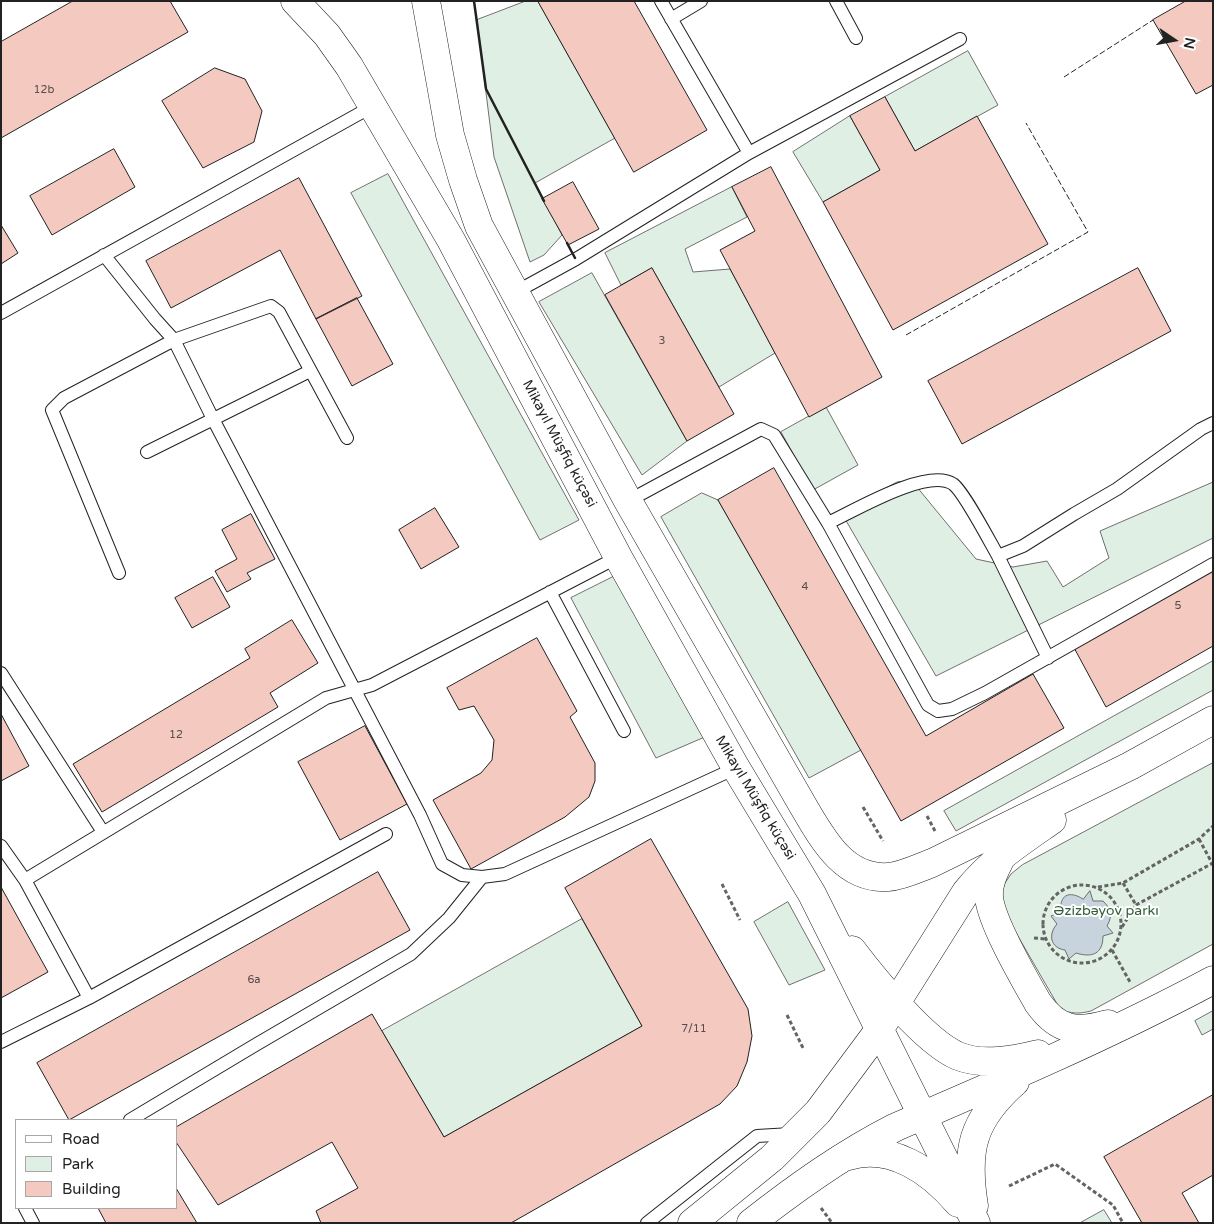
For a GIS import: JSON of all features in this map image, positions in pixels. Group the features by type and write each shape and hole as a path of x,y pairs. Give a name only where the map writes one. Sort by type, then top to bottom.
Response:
{"main road":[{"name":"Mikayıl Müşfiq küçəsi","path":"295,1 327,35 349,66 451,240 618,557 736,768 812,894"},
{"path":"426,1 450,135 462,180 479,226 628,500 802,804 829,846 846,864 859,872 874,877 889,877 905,873 948,856 1130,766 1213,720"},
{"path":"692,1223 772,1158 798,1134 837,1088 878,1030 966,892 988,866 1130,766"},
{"path":"1003,854 993,873 989,898 1000,928 1030,989 1047,1015 1056,1023 1070,1029 1085,1029 1148,1014"},
{"path":"812,894 874,979 926,1032 944,1048 959,1056 976,1060 997,1061 1020,1058 1094,1040"},
{"path":"812,894 878,1030 976,1223"},
{"path":"751,1223 809,1179 869,1141 1094,1040 1213,980"},
{"path":"976,1223 970,1184 971,1155 977,1129 987,1111 998,1097 1030,1069"},
{"path":"839,1159 862,1153 876,1153 892,1156 907,1162 941,1184 976,1223"}],"lane":[{"path":"661,1 749,152"},
{"path":"671,19 701,1"},
{"path":"836,1 856,38"},
{"path":"514,292 576,259 749,152 960,39"},
{"path":"1,313 373,106"},
{"path":"104,254 154,319 174,340 212,419 420,815 442,864 462,875 482,877 504,874 736,768"},
{"path":"119,573 52,410 64,398 174,340 271,306 279,312 347,438"},
{"path":"147,452 310,371"},
{"path":"998,556 1023,546 1117,490 1201,429 1213,423"},
{"path":"628,500 762,429 774,435 828,523 928,705 938,711 952,709 985,693 1213,564"},
{"path":"828,523 897,489 933,479 953,484 962,495 998,556 1048,658"},
{"path":"25,880 326,698 372,685 618,557"},
{"path":"550,592 624,731"},
{"path":"1,673 103,832"},
{"path":"1,1042 89,998 386,834"},
{"path":"1,846 25,880 89,998"},
{"path":"132,1119 411,954 449,918 482,877"},
{"path":"647,1223 757,1136 798,1134"},
{"path":"26,1209 33,1223"}],"path":[{"path":"863,808 883,841"},
{"path":"927,816 936,832"},
{"path":"1097,888 1123,883 1199,839 1213,826"},
{"path":"1122,927 1136,906 1212,863 1199,839"},
{"path":"1123,883 1136,906"},
{"path":"722,884 740,920"},
{"path":"1084,885 1097,888 1108,894 1116,903 1121,915 1122,927 1119,940 1102,959 1089,964 1076,964 1063,959 1052,950 1045,939 1043,927 1045,913 1051,901 1060,892 1072,886 1084,885"},
{"path":"1112,950 1130,982"},
{"path":"787,1015 803,1048"},
{"path":"1009,1186 1055,1164 1113,1205 1123,1223"},
{"path":"821,1208 832,1223"}],"green space":[{"path":"526,1 538,1 615,138 535,183 562,235 544,255 530,262 494,157 477,20"},
{"path":"968,51 998,105 915,151 885,97"},
{"path":"850,116 880,170 823,202 793,152"},
{"path":"388,174 579,520 540,540 351,193"},
{"path":"732,187 747,217 685,249 693,272 730,269 775,353 719,387 652,268 621,285 605,253"},
{"path":"592,273 687,441 642,475 539,302"},
{"path":"826,407 858,465 813,490 781,432"},
{"path":"912,481 976,559 1013,567 1047,561 1063,587 1109,558 1100,531 1213,482 1213,538 936,676 841,512 897,482"},
{"path":"702,493 718,500 861,750 809,778 661,517"},
{"path":"617,575 707,736 656,758 571,598"},
{"path":"1213,661 1213,690 956,831 944,811"},
{"name":"Əzizbəyov parkı","path":"1213,763 1213,944 1091,1011 1075,1013 1060,1009 1004,912 1002,892 1005,883 1011,874 1022,865"},
{"path":"788,902 825,970 789,985 754,922"},
{"path":"582,919 642,1026 444,1137 382,1031"},
{"path":"1213,1011 1213,1029 1202,1035 1195,1021"},
{"path":"1104,1210 1112,1223 1080,1223"}],"shaded area":[{"path":"1090,891 1093,901 1103,901 1108,907 1110,919 1107,926 1113,933 1103,936 1101,947 1096,953 1087,955 1076,953 1069,959 1065,950 1056,946 1052,940 1052,932 1057,924 1051,916 1061,912 1063,898 1066,896 1073,895 1083,899"}],"building":[{"path":"73,1 170,1 188,32 1,138 1,42"},
{"path":"538,1 634,1 707,130 634,172"},
{"path":"1186,1 1213,1 1213,85 1196,94 1153,20"},
{"path":"215,68 245,79 262,111 254,142 203,168 162,101"},
{"path":"885,97 915,151 977,116 1048,244 893,330 823,202 880,170 850,116"},
{"path":"114,149 135,187 52,235 30,196"},
{"path":"771,167 882,377 809,417 720,250 755,231 732,187"},
{"path":"299,178 362,296 316,319 280,250 171,308 146,261"},
{"path":"573,182 599,229 568,245 542,199"},
{"path":"1,225 18,253 1,264"},
{"path":"652,268 734,414 687,441 605,295"},
{"path":"1138,268 1171,331 962,444 928,381"},
{"path":"357,298 393,364 352,386 316,319"},
{"path":"774,468 926,736 1033,674 1064,728 901,821 718,500"},
{"path":"435,508 459,547 421,569 399,530"},
{"path":"251,514 275,559 247,573 251,579 227,592 215,571 237,559 222,530"},
{"path":"1213,567 1213,646 1106,707 1072,644"},
{"path":"213,577 230,607 192,628 175,598"},
{"path":"292,620 318,663 270,693 278,707 102,812 73,764 250,658 245,649"},
{"path":"537,638 577,711 570,717 595,763 595,781 589,797 565,817 471,869 433,800 481,773 492,760 494,740 474,706 459,710 447,688"},
{"path":"1,714 29,766 1,781"},
{"path":"365,726 407,804 340,840 298,762"},
{"path":"651,839 748,1009 752,1036 747,1062 737,1086 720,1104 511,1223 321,1223 316,1211 358,1188 332,1142 218,1205 178,1145 178,1126 372,1014 444,1137 642,1026 565,888"},
{"path":"378,872 410,930 71,1119 68,1119 37,1063"},
{"path":"1,887 48,972 1,998"},
{"path":"1213,1095 1213,1175 1182,1193 1199,1223 1142,1223 1104,1157"},
{"path":"178,1191 197,1223 106,1223 99,1209 178,1209"}],"fence":[{"path":"1064,77 1153,20"},
{"path":"906,335 1088,232 1026,123"}],"wall":[{"path":"474,1 486,89 544,201"},
{"path":"567,243 575,258"}]}
